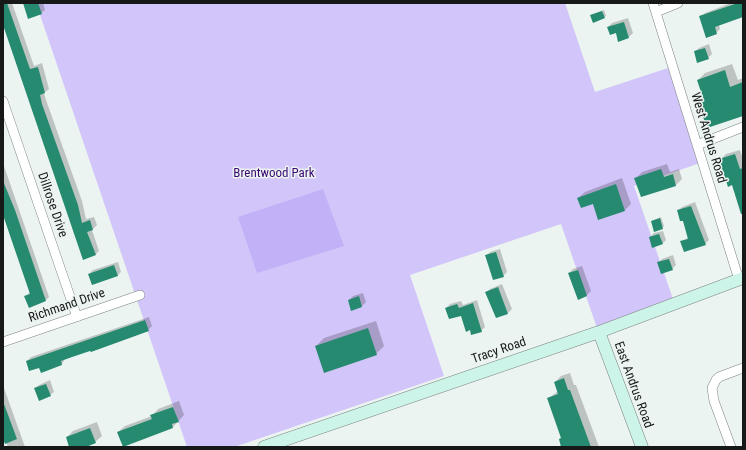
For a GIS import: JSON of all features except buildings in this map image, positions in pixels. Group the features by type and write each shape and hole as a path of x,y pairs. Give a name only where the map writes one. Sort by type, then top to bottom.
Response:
{"street":[{"path":"655,7 678,3"},
{"name":"West Andrus Road","path":"655,7 697,145 741,279"},
{"name":"Dillrose Drive","path":"3,101 77,317"},
{"path":"697,145 743,127"},
{"name":"Tracy Road","path":"264,447 599,332 741,279"},
{"name":"Richmand Drive","path":"3,342 140,295"},
{"name":"East Andrus Road","path":"599,332 642,447"},
{"path":"731,447 714,401 712,388 719,377 743,368"}],"green space":[{"name":"Brentwood Park","path":"36,3 565,3 595,92 668,68 700,163 634,186 674,302 597,328 561,224 410,275 444,376 234,447 187,447"}],"shaded area":[{"path":"323,189 344,246 257,273 238,217"}]}
